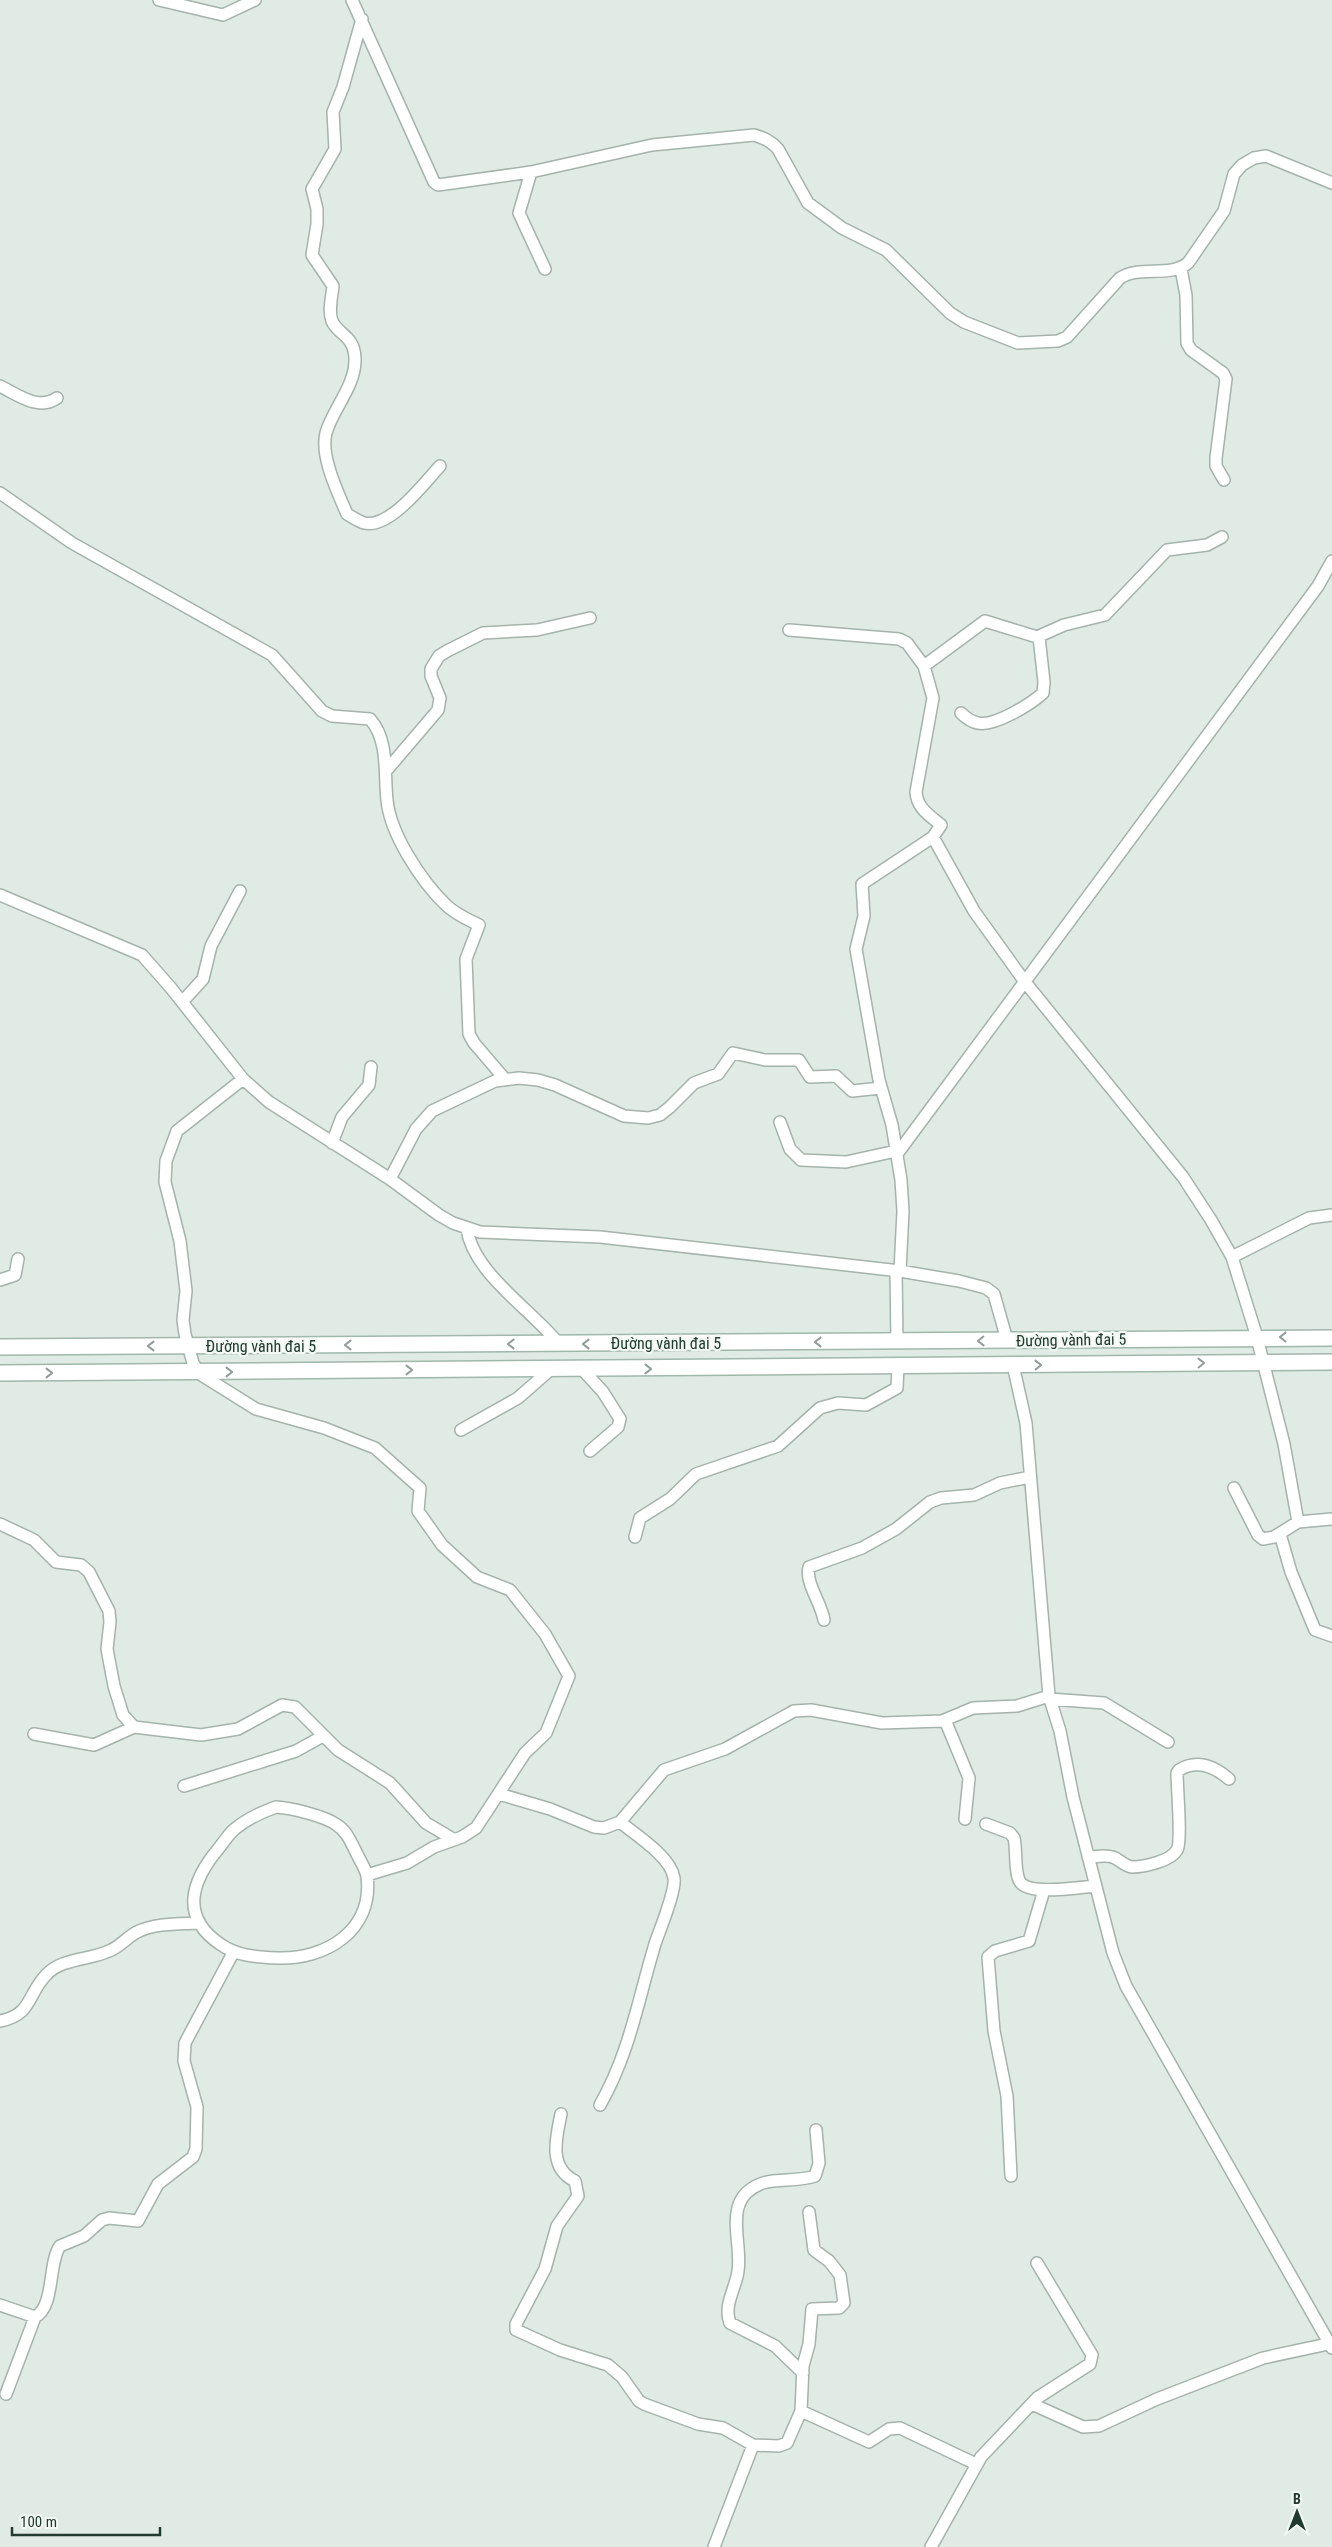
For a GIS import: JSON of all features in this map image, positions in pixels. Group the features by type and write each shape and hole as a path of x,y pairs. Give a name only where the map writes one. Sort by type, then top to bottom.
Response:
{"main road":[{"name":"Đường vành đai 5","path":"0,1347 897,1342 1256,1337 1332,1338"},
{"name":"Đường vành đai 5","path":"0,1373 1332,1362"}],"street":[{"path":"158,0 223,15 256,0"},
{"path":"352,0 434,182 438,185 531,172 652,145 754,135 772,142 778,149 808,203 842,228 886,250 950,313 964,322 1018,343 1058,341 1066,337 1120,278 1128,273 1181,268 1188,262 1224,211 1234,174 1248,161 1266,156 1332,183"},
{"path":"362,19 343,87 333,112 335,149 313,184 312,189 317,208 317,224 312,255 333,286 330,308 332,321 349,339 354,349 355,360 355,371 326,433 326,446 334,483 347,514 364,523 376,523 397,512 440,466"},
{"path":"531,172 519,213 545,269"},
{"path":"1181,268 1186,295 1187,343 1191,350 1223,374 1226,379 1216,458 1216,466 1224,480"},
{"path":"0,386 37,404 49,404 57,398"},
{"path":"0,493 72,543 259,649 272,654 322,711 332,716 370,719 380,734 386,770 388,807 410,858 447,906 479,925 466,959 469,1034 474,1043 504,1078"},
{"path":"924,666 985,621 1031,637 1039,637 1064,625 1105,616 1167,550 1207,545 1222,537"},
{"path":"780,1122 790,1149 801,1160 846,1162 897,1152 1318,586 1332,561"},
{"path":"386,770 438,710 440,698 431,676 431,669 434,663 446,651 483,633 537,630 590,618"},
{"path":"789,630 899,639 907,643 924,666 933,698 916,792 921,808 941,825 933,837 862,884 864,916 857,938 856,952 881,1088 892,1125 903,1203 898,1271 897,1342"},
{"path":"960,713 977,723 986,724 1031,704 1043,693 1044,682 1039,637"},
{"path":"933,837 974,911 1025,982 1183,1178 1202,1205 1232,1257 1263,1362 1284,1444 1298,1522"},
{"path":"182,1002 203,978 211,946 240,891"},
{"path":"0,895 130,948 152,964 243,1079 282,1112 390,1179 439,1215 467,1229 494,1233 600,1237 898,1271 959,1281 986,1288 994,1294 998,1302 1007,1340"},
{"path":"390,1179 422,1120 432,1111 504,1078 538,1080 554,1085 612,1112 637,1118 660,1114 670,1107 694,1083 718,1074 733,1053 765,1060 799,1060 810,1077 836,1076 852,1091 881,1088"},
{"path":"332,1143 342,1118 368,1085 372,1067"},
{"path":"243,1079 177,1131 166,1161 165,1182 180,1241 186,1291 183,1320 193,1363 198,1372 256,1409 306,1422 375,1448 420,1488 418,1511 442,1545 478,1577 510,1590 545,1634 558,1658 568,1671 569,1682 546,1733 526,1753 476,1828 470,1833 434,1847 399,1866 367,1875"},
{"path":"1232,1257 1309,1218 1332,1215"},
{"path":"467,1229 470,1245 495,1279 559,1344"},
{"path":"0,1280 14,1275 18,1259"},
{"path":"1013,1366 1026,1423 1050,1697 1060,1731 1070,1785 1113,1954 1126,1986 1331,2345 1263,2358 1157,2399 1099,2426 1083,2427 1032,2404"},
{"path":"634,1537 640,1518 670,1498 696,1474 778,1446 820,1408 829,1404 857,1405 875,1402 897,1388 898,1367"},
{"path":"460,1430 518,1398 551,1369"},
{"path":"582,1369 603,1392 620,1419 618,1427 590,1451"},
{"path":"824,1620 818,1598 810,1585 809,1567 862,1548 896,1529 930,1502 941,1498 974,1495 1000,1483 1030,1477"},
{"path":"1234,1488 1258,1535 1263,1539 1280,1534 1298,1522 1332,1519"},
{"path":"0,1524 34,1540 56,1562 81,1565 89,1572 109,1611 110,1622 106,1649 123,1715 134,1727"},
{"path":"1280,1534 1291,1572 1316,1630 1332,1636"},
{"path":"499,1794 550,1809 594,1827 604,1828 620,1822 664,1770 725,1749 794,1712 811,1710 882,1723 945,1720 973,1708 1017,1706 1050,1697 1104,1704 1168,1742"},
{"path":"34,1734 94,1745 134,1727 201,1735 238,1728 282,1705 289,1704 295,1707 323,1736 344,1754 390,1783 426,1823 453,1839"},
{"path":"945,1720 969,1778 965,1819"},
{"path":"184,1786 296,1751 323,1736"},
{"path":"1088,1857 1114,1857 1130,1867 1147,1865 1170,1856 1176,1852 1180,1839 1177,1808 1177,1773 1179,1770 1203,1764 1212,1766 1229,1779"},
{"path":"276,1807 329,1820 338,1826 347,1834 367,1875 365,1906 361,1918 342,1939 322,1952 283,1958 233,1953 210,1937 198,1923 194,1910 194,1890 201,1873 234,1828 276,1807"},
{"path":"600,2105 614,2080 628,2044 652,1955 674,1888 671,1868 650,1846 620,1822"},
{"path":"986,1824 1010,1833 1014,1838 1020,1882 1025,1887 1044,1890 1096,1886"},
{"path":"1011,2176 1007,2096 994,2031 988,1957 995,1951 1029,1941 1044,1890"},
{"path":"0,2021 18,2016 28,2005 46,1975 57,1966 108,1952 125,1943 137,1932 165,1925 198,1923"},
{"path":"6,2394 35,2317 39,2315 46,2299 55,2256 60,2246 78,2239 102,2220 109,2218 138,2221 158,2184 193,2157 196,2149 197,2107 184,2062 185,2043 233,1953"},
{"path":"561,2114 555,2142 556,2157 567,2177 575,2181 578,2196 557,2226 545,2269 516,2324 516,2330 560,2350 608,2365 616,2370 639,2401 644,2404 698,2424 723,2428 753,2445 784,2446 801,2411 803,2373 809,2344 812,2309 839,2308 844,2303 840,2274 829,2261 814,2250 809,2212"},
{"path":"803,2373 775,2346 730,2322 728,2308 738,2272 735,2220 742,2199 750,2190 763,2182 796,2181 816,2176 819,2163 816,2130"},
{"path":"932,2547 976,2464 1044,2393 1090,2364 1092,2360 1092,2355 1052,2285 1037,2264"},
{"path":"0,2305 35,2317"},
{"path":"801,2411 869,2442 889,2429 900,2428 976,2464"},
{"path":"714,2547 753,2445"}]}
